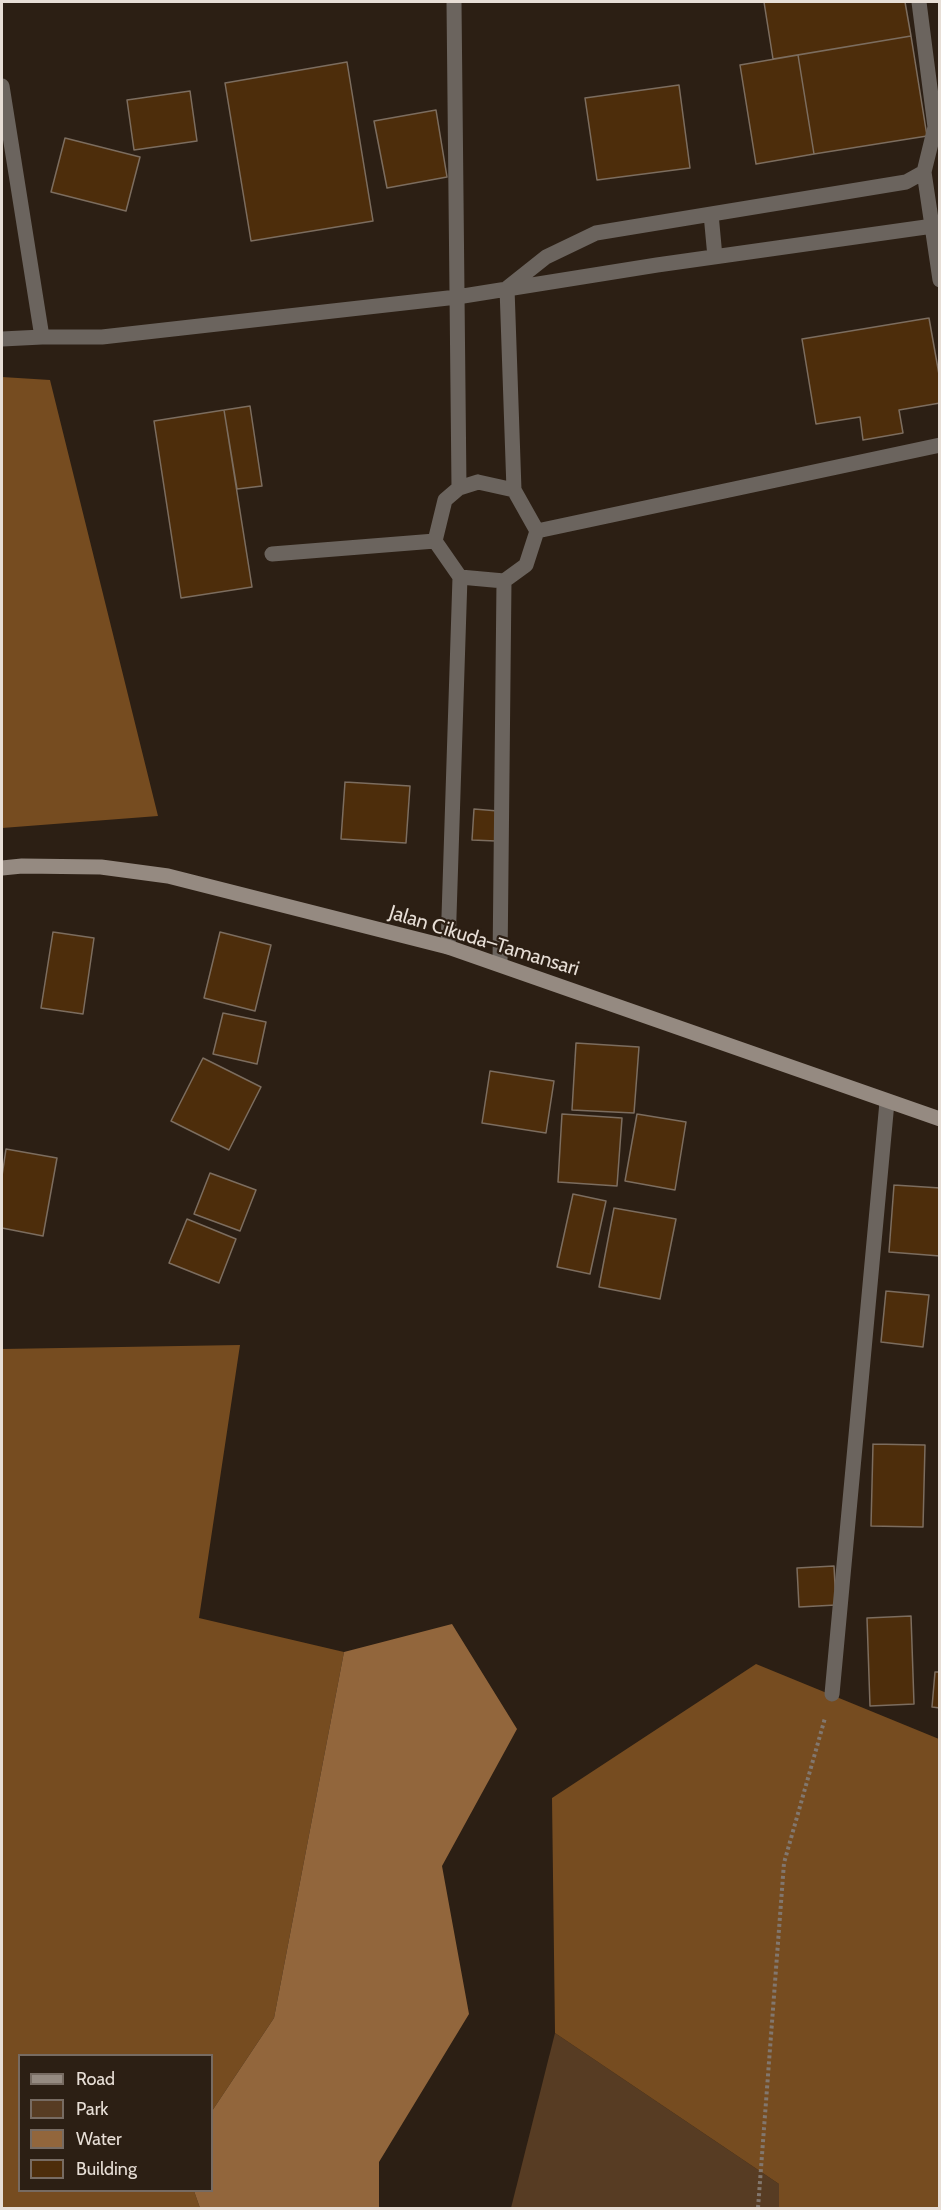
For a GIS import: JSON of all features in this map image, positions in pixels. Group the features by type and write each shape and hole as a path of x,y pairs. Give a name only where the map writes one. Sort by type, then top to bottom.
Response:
{"street":[{"path":"454,2 459,488"},
{"path":"919,2 935,127 924,172 935,226 939,280"},
{"path":"2,86 42,337"},
{"path":"507,288 546,257 596,233 906,182 924,172"},
{"path":"711,214 716,257"},
{"path":"2,339 102,337 457,297 935,226"},
{"path":"460,577 504,581 526,565 537,531 514,489 507,288"},
{"path":"537,531 939,445"},
{"path":"448,947 460,577 435,541 445,500 459,488 478,482 514,489"},
{"path":"272,554 435,541"},
{"path":"500,964 504,581"},
{"name":"Jalan Cikuda–Tamansari","path":"2,868 101,867 168,876 448,947 939,1119"},
{"path":"832,1694 887,1102"}],"path":[{"path":"758,2208 784,1863 832,1694"}],"green space":[{"path":"555,2033 779,2184 779,2208 511,2208"}],"shaded area":[{"path":"2,377 50,380 158,816 2,828"},
{"path":"240,1345 199,1618 344,1652 274,2018 213,2110 213,2054 18,2054 18,2192 194,2192 200,2208 2,2208 2,1349"},
{"path":"756,1664 939,1739 939,2208 779,2208 779,2184 555,2033 552,1798"}],"water":[{"path":"452,1624 517,1729 442,1866 469,2014 379,2162 379,2208 200,2208 194,2192 213,2192 213,2110 274,2018 344,1652"}],"building":[{"path":"764,2 905,2 911,36 773,59"},
{"path":"911,36 927,136 814,154 798,55"},
{"path":"798,55 814,154 756,164 740,65"},
{"path":"347,62 373,221 251,241 225,83"},
{"path":"679,85 690,168 597,180 585,98"},
{"path":"190,91 197,141 134,150 127,100"},
{"path":"436,110 447,177 387,188 374,121"},
{"path":"65,138 140,157 126,211 51,192"},
{"path":"929,318 940,380 940,403 899,410 903,433 863,440 860,417 816,424 802,339"},
{"path":"250,406 262,486 237,489 224,410"},
{"path":"224,410 252,587 181,598 154,421"},
{"path":"345,782 410,786 406,843 341,839"},
{"path":"474,809 498,811 496,841 472,840"},
{"path":"53,932 94,938 83,1014 41,1008"},
{"path":"220,932 271,945 255,1011 204,998"},
{"path":"223,1013 266,1022 257,1064 213,1054"},
{"path":"576,1043 639,1047 634,1113 572,1110"},
{"path":"203,1058 261,1087 229,1150 171,1121"},
{"path":"490,1071 554,1081 546,1133 482,1123"},
{"path":"562,1114 622,1118 617,1186 558,1182"},
{"path":"637,1114 686,1122 675,1190 625,1181"},
{"path":"6,1149 57,1158 43,1236 2,1228 2,1176"},
{"path":"210,1173 256,1190 240,1231 194,1214"},
{"path":"894,1185 940,1188 940,1256 889,1252"},
{"path":"573,1194 606,1201 590,1274 557,1267"},
{"path":"614,1208 676,1219 660,1299 599,1287"},
{"path":"187,1219 236,1239 219,1283 169,1263"},
{"path":"886,1291 929,1295 923,1347 881,1342"},
{"path":"873,1444 925,1445 923,1527 871,1526"},
{"path":"834,1566 836,1605 799,1607 797,1568"},
{"path":"911,1616 914,1704 870,1706 867,1618"},
{"path":"935,1672 940,1672 940,1708 932,1707"}]}
